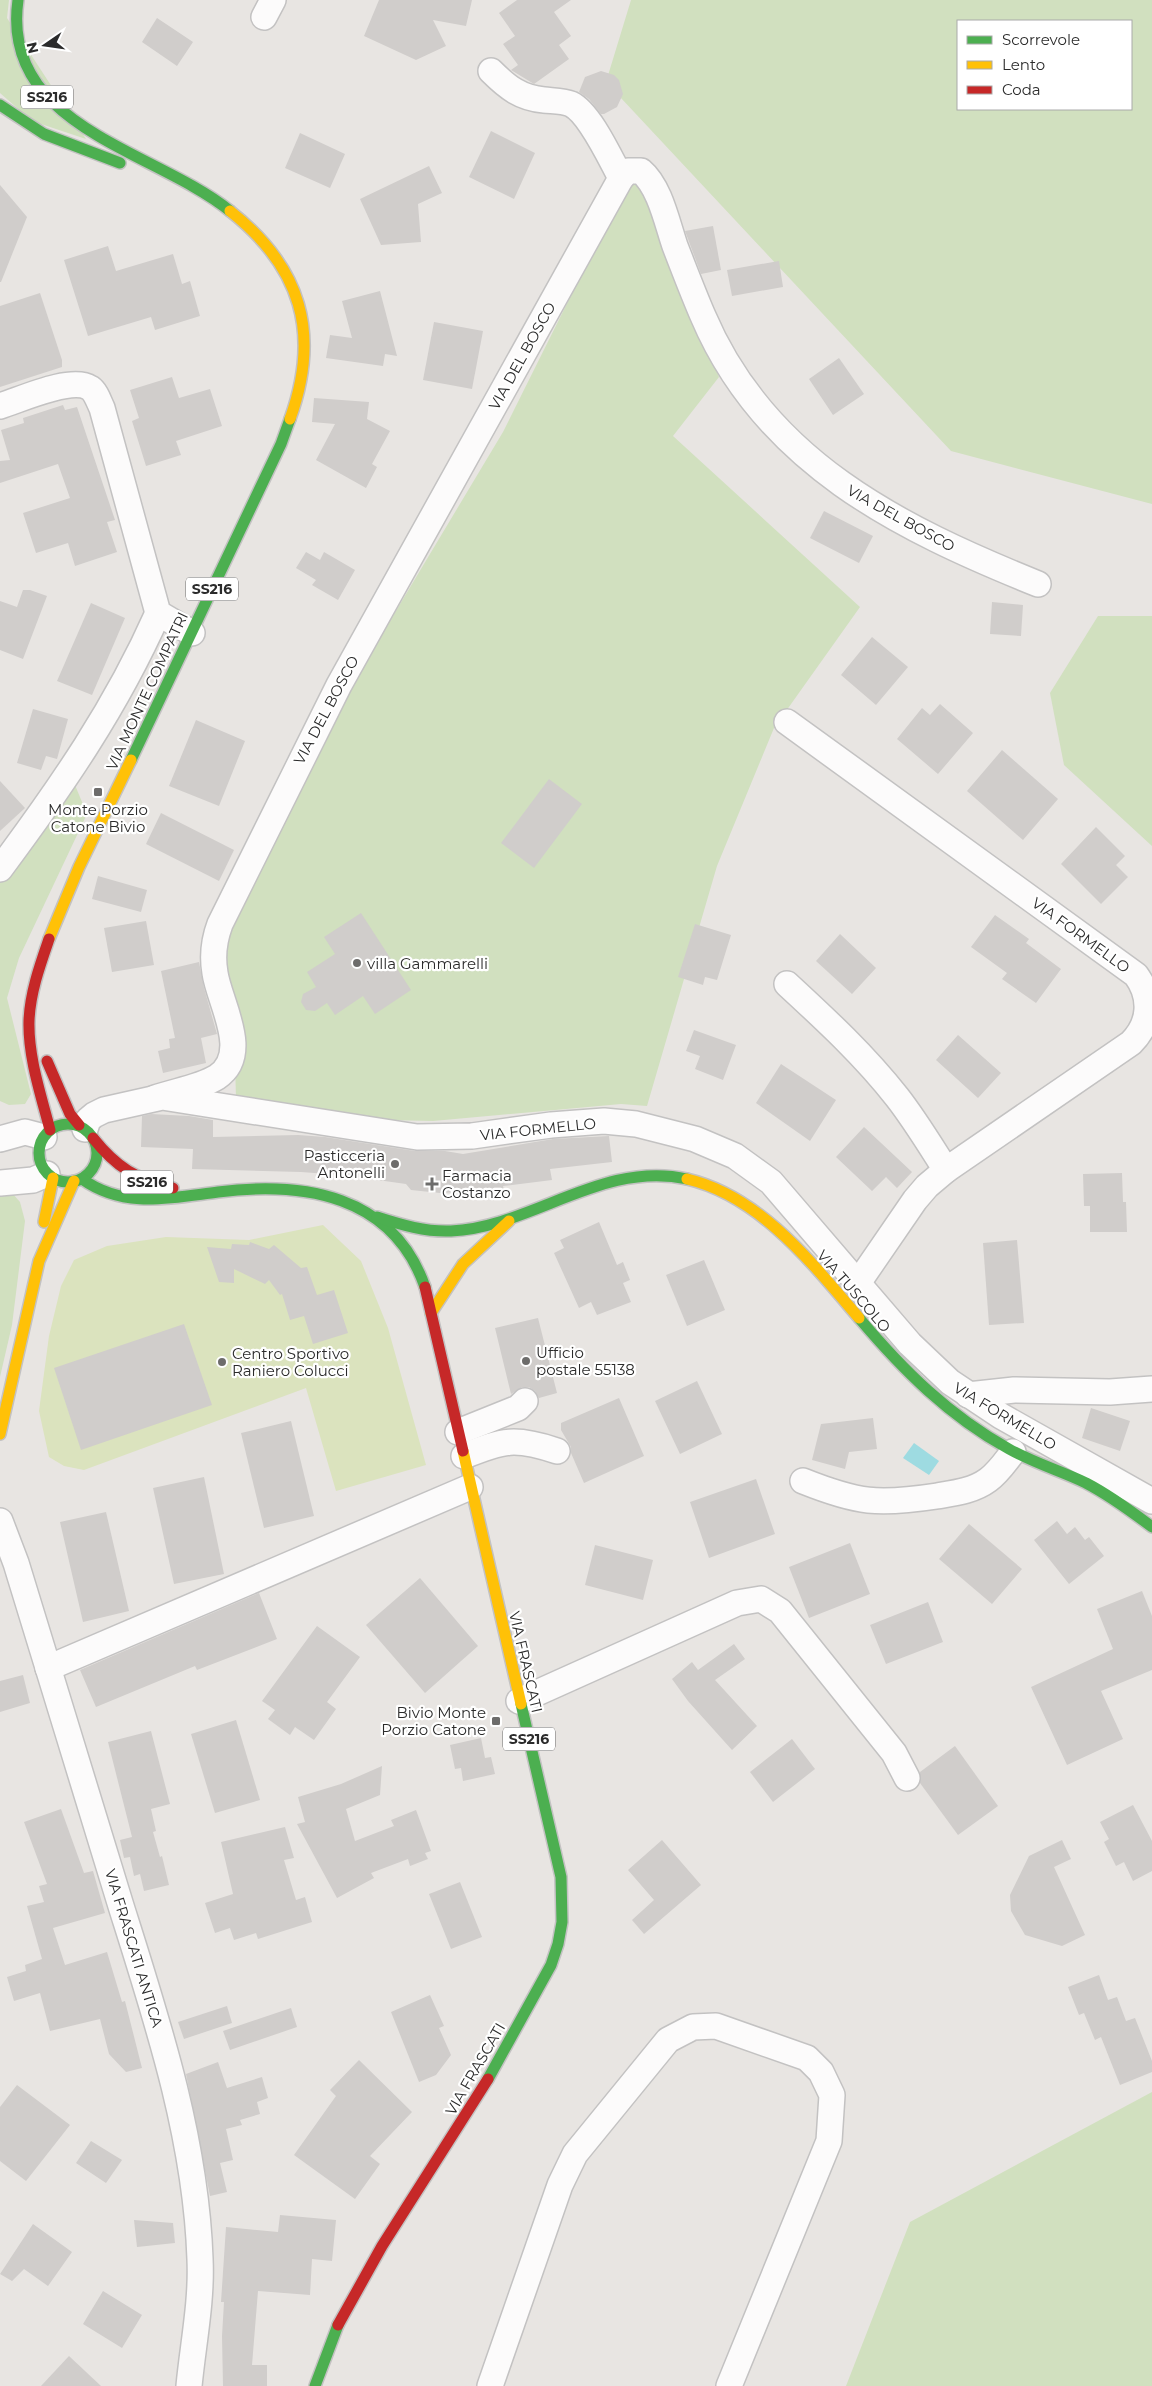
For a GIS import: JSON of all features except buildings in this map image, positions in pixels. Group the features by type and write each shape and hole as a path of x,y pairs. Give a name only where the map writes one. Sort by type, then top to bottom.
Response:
{"main road":[{"name":"VIA MONTE COMPATRI","path":"18,0 16,22 24,60 35,81 53,103 86,129 208,196 246,223 280,259 290,278 297,299 303,322 305,351 303,372 289,426 69,892 43,959 31,1002 29,1022 31,1044 47,1134"},
{"name":"VIA MONTE COMPATRI","path":"0,105 44,134 208,196"},
{"name":"VIA MONTE COMPATRI","path":"31,1002 42,1046 52,1075 70,1114 86,1131"},
{"path":"40,1258 78,1180 95,1166 97,1157 86,1131 64,1123 47,1134 39,1153 41,1162 50,1176 65,1183 78,1180"},
{"name":"VIA FRASCATI","path":"86,1131 109,1159 124,1172 137,1178 190,1192 216,1193"},
{"path":"0,1434 30,1292 40,1258 50,1176"},
{"name":"VIA TUSCOLO","path":"510,1220 576,1193 631,1179 678,1177 706,1182 756,1213 813,1265 909,1375 962,1418 1013,1452 1086,1484 1120,1503 1152,1527"},
{"name":"VIA FRASCATI","path":"78,1180 105,1193 135,1197 180,1197 266,1188 298,1191 344,1201 377,1217 397,1236 411,1256 431,1313 561,1877 563,1916 557,1954 467,2114 375,2259 340,2326 315,2386"},
{"path":"377,1217 405,1226 433,1231 472,1228 510,1220"},
{"path":"431,1313 463,1264 510,1220"}],"street":[{"path":"491,72 516,94 533,99 570,104 575,107 590,124 621,178"},
{"name":"VIA DEL BOSCO","path":"86,1131 88,1120 94,1115 159,1098 196,1085 223,1072 228,1065 233,1046 231,1024 215,973 214,944 220,924 338,685 621,178 633,169 641,171 648,178 694,297 719,348 745,389 801,452 844,487 892,516 964,552 1038,584"},
{"path":"0,406 69,385 90,388 102,408 158,613 135,663 100,726 70,773 0,869"},
{"path":"158,613 192,633"},
{"name":"VIA FORMELLO","path":"787,722 1136,975 1148,995 1149,1010 1145,1025 1131,1043 946,1170 927,1186 915,1200 858,1283"},
{"path":"787,984 852,1045 877,1072 898,1098 946,1170"},
{"name":"VIA FORMELLO","path":"159,1098 417,1137 472,1136 560,1124 604,1121 636,1124 673,1132 709,1144 734,1156 771,1182 920,1354 940,1374 968,1395 1026,1431 1152,1501"},
{"path":"0,1139 26,1132 47,1134"},
{"path":"0,1183 33,1180 50,1176"},
{"path":"968,1395 1014,1390 1110,1392 1152,1389"},
{"path":"458,1432 518,1408 525,1401"},
{"path":"464,1456 495,1444 514,1441 532,1443 557,1451"},
{"path":"803,1481 856,1500 869,1502 906,1501 961,1492 979,1485 994,1475 1013,1452"},
{"path":"48,1668 470,1487"},
{"name":"VIA FRASCATI ANTICA","path":"0,1521 16,1563 148,1993 184,2129 195,2198 200,2269 189,2386"},
{"path":"519,1701 737,1602 761,1599 780,1611 894,1753 907,1778"},
{"path":"490,2386 560,2185 575,2154 668,2040 693,2027 716,2026 807,2058 821,2072 832,2095 828,2141 729,2386"}],"green space":[{"path":"0,0 9,0 7,18 86,139 32,121 0,93"},
{"path":"631,0 1152,0 1152,504 951,451 606,82"},
{"path":"637,182 646,189 695,321 719,377 673,436 860,607 774,728 717,866 647,1106 621,1104 433,1121 385,1120 236,1099 235,1062 224,952 235,912 324,731 503,432 624,189"},
{"path":"1098,616 1152,616 1152,846 1064,765 1050,693"},
{"path":"70,773 87,814 19,958 7,998 31,1094 25,1104 9,1105 0,1101 0,869"},
{"path":"12,1193 20,1202 25,1221 12,1325 0,1377 0,1196"},
{"name":"Centro Sportivo Raniero Colucci","path":"323,1225 361,1261 388,1328 426,1465 336,1491 306,1388 84,1470 64,1466 49,1457 39,1411 49,1336 61,1286 74,1260 107,1246 166,1237 249,1240"},
{"path":"1152,2092 1152,2386 846,2386 910,2222"}],"water":[{"path":"914,1443 939,1461 929,1475 903,1458"}],"traffic: fast":[{"path":"18,0 19,43 33,78 57,106 89,130 199,190 230,211"},
{"path":"0,105 44,134 120,163"},
{"path":"131,760 281,444 290,419"},
{"path":"62,1124 74,1124 89,1132 97,1147 97,1153 97,1159 89,1174 74,1182 62,1182 47,1174 39,1159 39,1147 47,1132 62,1124"},
{"path":"377,1217 423,1229 451,1231 481,1227 510,1219 568,1196 626,1179 656,1176 687,1179"},
{"path":"82,1179 114,1195 131,1198 182,1197 250,1189 282,1189 313,1193 342,1201 368,1214 391,1232 410,1256 425,1287"},
{"path":"859,1318 910,1374 966,1422 1018,1454 1095,1488 1152,1527"},
{"path":"488,2079 551,1965 558,1944 562,1922 561,1877 521,1704"},
{"path":"315,2386 338,2325"}],"traffic: slow":[{"path":"230,211 254,232 274,255 288,279 298,304 303,330 304,358 299,388 290,419"},
{"path":"49,939 79,867 131,760"},
{"path":"44,1222 53,1178"},
{"path":"687,1179 713,1188 738,1200 761,1216 803,1254 859,1318"},
{"path":"0,1434 39,1261 74,1181"},
{"path":"431,1313 463,1264 509,1221"},
{"path":"463,1451 521,1704"}],"traffic: jam":[{"path":"49,939 33,990 29,1035 39,1090 50,1130"},
{"path":"47,1061 70,1114 79,1125"},
{"path":"93,1138 110,1157 128,1171 148,1181 173,1188"},
{"path":"425,1287 463,1451"},
{"path":"338,2325 382,2246 488,2079"}],"place":[{"name":"Monte Porzio Catone Bivio","path":"98,792"},
{"name":"villa Gammarelli","path":"357,963"},
{"name":"Pasticceria Antonelli","path":"395,1164"},
{"name":"Farmacia Costanzo","path":"432,1184"},
{"name":"Ufficio postale 55138","path":"526,1361"},
{"name":"Centro Sportivo Raniero Colucci","path":"222,1362"},
{"name":"Bivio Monte Porzio Catone","path":"496,1721"}]}
